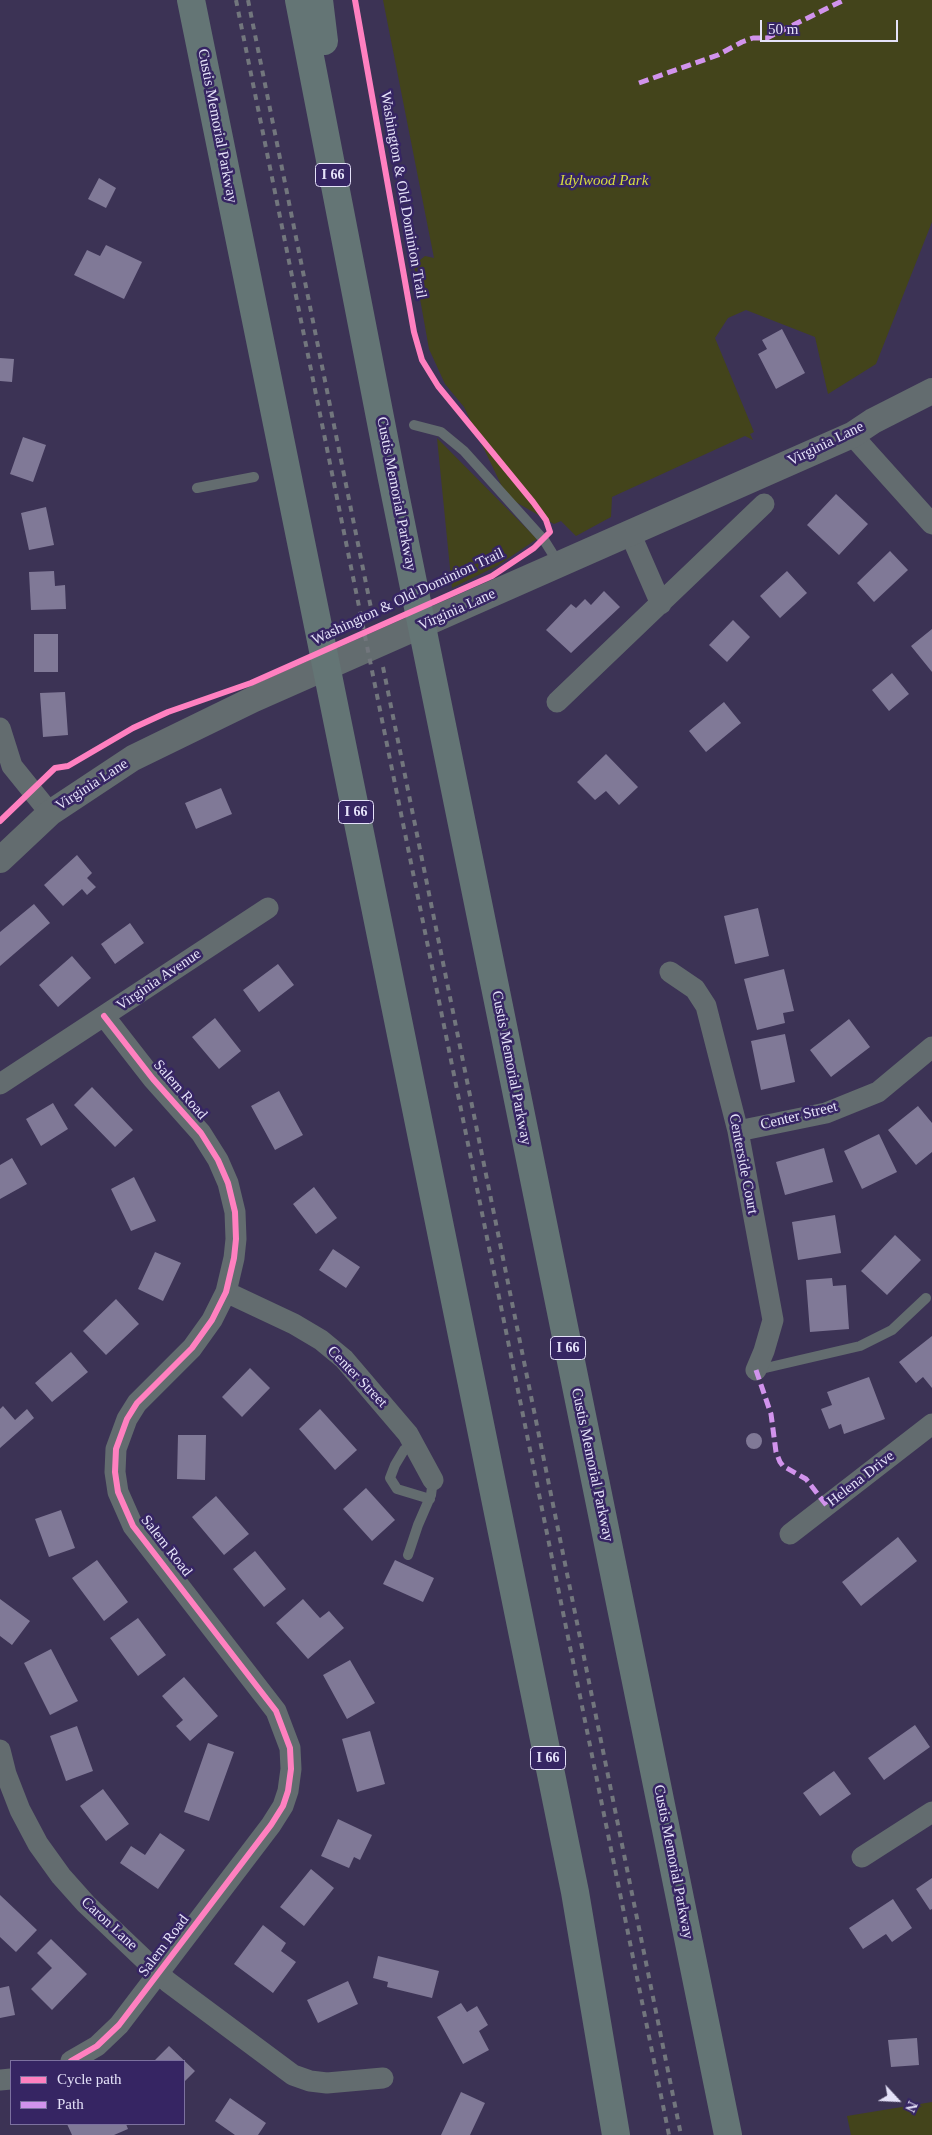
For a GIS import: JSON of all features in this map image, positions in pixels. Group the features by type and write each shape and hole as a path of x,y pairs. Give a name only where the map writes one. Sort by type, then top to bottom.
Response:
{"highway":[{"name":"Custis Memorial Parkway","path":"191,0 573,1882 616,2135"},
{"path":"282,0 368,350"},
{"name":"Custis Memorial Parkway","path":"299,0 391,474 728,2135"},
{"path":"319,0 368,350"}],"street":[{"name":"Virginia Lane","path":"0,860 50,813 133,758 254,699 852,435 873,421 932,391"},
{"path":"852,435 932,524"},
{"path":"556,702 764,504"},
{"path":"630,533 660,604"},
{"path":"0,728 12,766 50,813"},
{"name":"Virginia Avenue","path":"0,1084 268,908"},
{"name":"Centerside Court","path":"670,972 695,989 706,1006 738,1131 773,1320 756,1370"},
{"name":"Salem Road","path":"73,2060 97,2046 119,2025 271,1825 283,1806 288,1791 291,1769 290,1748 276,1711 133,1526 118,1492 115,1472 116,1449 127,1419 137,1403 192,1348 212,1320 226,1292 234,1258 235,1212 228,1183 218,1160 200,1133 153,1079 104,1016"},
{"name":"Center Street","path":"738,1131 826,1113 878,1092 932,1047"},
{"name":"Center Street","path":"226,1292 294,1324 320,1340 344,1360 379,1398 413,1444 431,1489"},
{"name":"Helena Drive","path":"790,1534 932,1424"},
{"name":"Caron Lane","path":"0,1750 6,1774 20,1810 38,1844 55,1868 86,1904 160,1972 168,1982 293,2075 310,2081 327,2083 383,2078"},
{"path":"862,1857 932,1812"}],"lane":[{"path":"414,425 440,432 464,450 544,540 559,564"},
{"path":"197,488 254,477"},
{"path":"756,1370 860,1346 892,1330 926,1298"},
{"path":"408,1555 431,1489 397,1489 390,1478 404,1450 413,1444"}],"green space":[{"name":"Idylwood Park","path":"383,0 932,0 932,222 876,364 828,394 815,337 746,310 728,318 715,338 754,432 750,434 753,440 745,436 612,497 611,517 576,536 561,521 554,524 507,497 464,407 445,384 429,349 414,265 425,256 434,258"},
{"path":"437,438 537,539 497,566 452,588"},
{"path":"932,2102 932,2135 851,2135 847,2116"}],"building":[{"path":"99,178 116,188 106,208 88,199"},
{"path":"106,245 142,262 124,299 74,275 87,250 100,256"},
{"path":"782,329 805,373 776,389 758,354 767,349 762,340"},
{"path":"0,358 14,359 12,382 0,381"},
{"path":"23,437 46,445 33,482 10,474"},
{"path":"836,494 868,524 839,555 807,525"},
{"path":"46,507 54,545 29,550 21,513"},
{"path":"890,551 908,570 874,602 857,583"},
{"path":"54,571 55,586 65,585 66,609 31,610 29,572"},
{"path":"787,571 807,593 780,618 760,596"},
{"path":"604,591 620,607 571,653 546,630 571,604 576,608 585,599 591,605"},
{"path":"733,620 750,637 727,662 709,645"},
{"path":"932,629 932,672 911,646"},
{"path":"34,634 58,634 58,672 34,672"},
{"path":"892,673 909,694 889,711 872,690"},
{"path":"65,692 68,735 43,737 40,693"},
{"path":"724,702 741,723 706,752 689,731"},
{"path":"606,754 638,787 619,805 606,791 595,800 577,782"},
{"path":"221,788 232,814 196,829 185,803"},
{"path":"77,855 92,873 87,878 96,887 87,895 82,889 63,906 44,885"},
{"path":"34,904 50,923 0,966 0,932"},
{"path":"758,908 769,956 735,964 724,916"},
{"path":"130,923 144,943 115,964 101,944"},
{"path":"72,956 91,978 58,1007 39,985"},
{"path":"278,964 294,985 259,1012 243,990"},
{"path":"784,969 794,1011 783,1013 785,1023 757,1030 744,979"},
{"path":"215,1018 241,1051 219,1069 192,1037"},
{"path":"849,1019 870,1047 831,1077 810,1050"},
{"path":"785,1034 795,1082 761,1090 751,1041"},
{"path":"92,1087 133,1130 115,1147 74,1105"},
{"path":"279,1091 303,1135 275,1150 251,1106"},
{"path":"53,1103 68,1129 41,1146 26,1119"},
{"path":"918,1106 932,1123 932,1152 916,1165 888,1130"},
{"path":"879,1134 897,1172 862,1189 844,1151"},
{"path":"824,1148 833,1182 785,1195 776,1162"},
{"path":"12,1158 27,1184 0,1199 0,1165"},
{"path":"134,1177 156,1221 131,1231 111,1189"},
{"path":"314,1187 337,1218 316,1234 293,1204"},
{"path":"835,1215 841,1253 798,1260 792,1222"},
{"path":"895,1235 921,1260 887,1295 861,1271"},
{"path":"333,1249 360,1267 346,1288 319,1270"},
{"path":"155,1252 181,1263 163,1301 138,1289"},
{"path":"832,1278 833,1286 846,1285 849,1329 810,1332 806,1280"},
{"path":"116,1299 139,1324 106,1355 83,1331"},
{"path":"932,1336 932,1388 923,1377 916,1383 899,1362"},
{"path":"71,1352 88,1372 52,1402 35,1383"},
{"path":"250,1368 270,1388 242,1417 222,1397"},
{"path":"869,1377 885,1419 844,1434 841,1424 829,1429 821,1409 832,1405 827,1392"},
{"path":"3,1406 15,1420 27,1409 34,1418 0,1448 0,1409"},
{"path":"320,1409 357,1450 335,1470 299,1429"},
{"path":"751,1433 757,1433 762,1438 760,1447 751,1449 746,1444 746,1438"},
{"path":"178,1435 206,1435 205,1480 177,1479"},
{"path":"366,1488 395,1520 372,1541 343,1509"},
{"path":"216,1496 249,1534 224,1555 192,1517"},
{"path":"61,1510 75,1548 49,1557 35,1519"},
{"path":"898,1537 917,1561 861,1606 842,1582"},
{"path":"255,1551 286,1589 264,1607 233,1569"},
{"path":"97,1560 128,1602 104,1621 72,1578"},
{"path":"395,1560 434,1578 423,1602 383,1584"},
{"path":"0,1599 30,1621 12,1645 0,1636"},
{"path":"303,1599 320,1618 329,1611 344,1628 308,1659 276,1623"},
{"path":"138,1618 166,1655 138,1676 110,1638"},
{"path":"51,1649 78,1701 50,1715 24,1663"},
{"path":"350,1660 375,1703 347,1719 323,1675"},
{"path":"184,1677 218,1716 190,1741 176,1726 183,1720 162,1696"},
{"path":"915,1725 930,1747 884,1780 868,1758"},
{"path":"77,1726 93,1771 66,1781 50,1736"},
{"path":"370,1731 385,1784 357,1792 342,1739"},
{"path":"208,1743 234,1752 209,1821 184,1812"},
{"path":"834,1771 851,1794 820,1816 803,1793"},
{"path":"103,1789 129,1824 106,1841 80,1806"},
{"path":"338,1819 372,1835 360,1860 354,1857 349,1868 321,1856"},
{"path":"160,1833 185,1850 158,1889 120,1863 131,1846 145,1855"},
{"path":"311,1869 334,1888 304,1926 280,1907"},
{"path":"932,1878 932,1909 930,1910 916,1889"},
{"path":"0,1895 37,1930 16,1952 0,1937"},
{"path":"893,1899 912,1928 892,1942 886,1934 863,1949 849,1928"},
{"path":"263,1925 286,1943 281,1951 296,1962 273,1993 234,1964"},
{"path":"51,1939 87,1974 52,2010 31,1989 52,1968 37,1953"},
{"path":"378,1956 439,1971 432,1998 387,1987 388,1982 373,1978"},
{"path":"348,1981 358,2004 318,2023 307,2000"},
{"path":"9,1986 15,2015 0,2018 0,1988"},
{"path":"461,2003 467,2012 477,2006 488,2025 479,2031 489,2050 463,2064 437,2017"},
{"path":"917,2038 919,2065 891,2067 888,2040"},
{"path":"169,2046 184,2060 155,2060"},
{"path":"185,2061 195,2071 185,2081"},
{"path":"461,2092 485,2103 470,2135 441,2135"},
{"path":"230,2098 266,2123 258,2135 235,2135 215,2121"},
{"path":"67,2125 126,2125 128,2129 114,2135 72,2135"}],"railway":[{"path":"236,0 669,2135"},
{"path":"248,0 374,623"},
{"path":"383,667 681,2135"}],"marked path":[{"path":"639,83 718,55 753,38 767,38 844,0"},
{"path":"756,1370 771,1414 776,1452 780,1462 783,1466 806,1479 827,1506"}],"cycle path":[{"name":"Washington & Old Dominion Trail","path":"0,821 55,768 68,766 133,728 168,712 251,683 492,576 534,548 550,532 546,520 533,502 438,386 422,360 414,332 355,0"},
{"path":"73,2060 97,2046 119,2025 271,1825 283,1806 288,1791 291,1769 290,1748 276,1711 133,1526 118,1492 115,1472 116,1449 127,1419 137,1403 192,1348 212,1320 226,1292 234,1258 236,1239 235,1212 228,1183 218,1160 201,1133 153,1079 104,1016"}]}
